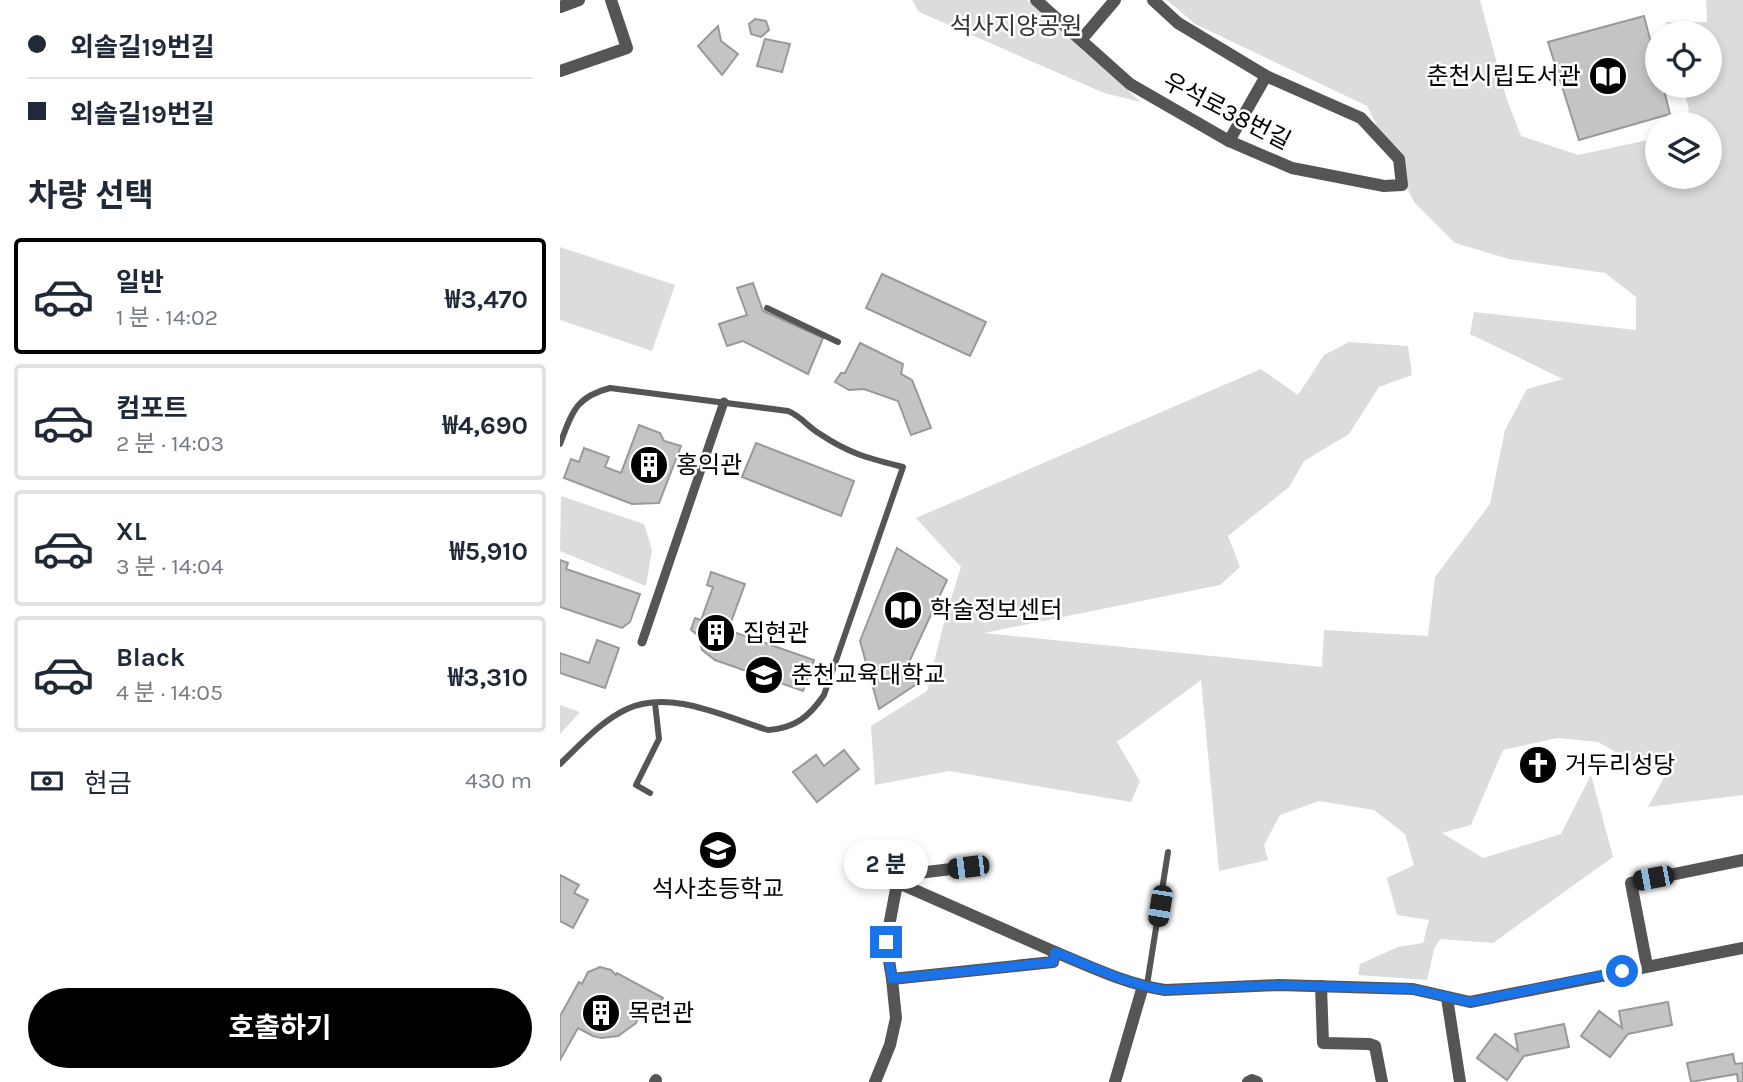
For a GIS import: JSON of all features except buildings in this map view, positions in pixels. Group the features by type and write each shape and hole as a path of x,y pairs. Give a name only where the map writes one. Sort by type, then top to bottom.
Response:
{"street":[{"path":"560,7 579,0"},
{"path":"560,71 627,48 611,0"},
{"name":"우석로38번길","path":"1036,0 1130,84 1229,141 1292,168 1384,186 1402,185 1399,159 1361,118 1266,76 1178,23 1153,0"},
{"path":"1080,40 1115,0"},
{"path":"1229,141 1266,76"},
{"path":"642,642 724,402"},
{"path":"1647,966 1631,883 1743,860"},
{"path":"888,1082 875,1082 890,1045 896,1018 886,942 896,889 910,874 968,867"},
{"path":"901,884 1055,952 1145,987 1165,990 1279,985 1413,989 1470,1002 1743,948"},
{"path":"892,979 1053,962 1055,952"},
{"path":"1321,986 1323,1043 1375,1046 1382,1082"},
{"path":"1115,1082 1145,987"},
{"path":"1447,998 1460,1082"},
{"path":"1248,1082 1257,1082"}],"lane":[{"path":"767,308 838,342"},
{"path":"560,443 573,410 590,396 610,388 788,411 816,432 856,455 903,467 824,695 814,711 793,725 768,730 673,702 654,703 627,709 597,729 560,764"},
{"path":"650,793 636,785 660,739 654,703"},
{"path":"1145,987 1168,852"}],"green space":[{"name":"석사지양공원","path":"912,0 1027,0 1141,102 1104,93 919,12"},
{"path":"1167,0 1480,0 1506,97 1521,136 1578,155 1645,141 1645,189 1722,189 1722,112 1688,112 1686,98 1722,98 1722,21 1707,21 1706,0 1743,0 1743,795 1648,807 1667,772 1635,763 1598,742 1557,738 1503,750 1471,825 1442,833 1483,858 1561,834 1591,775 1613,857 1493,943 1440,939 1434,949 1427,980 1358,975 1360,964 1398,947 1423,943 1429,920 1397,915 1387,878 1414,865 1405,834 1374,810 1319,801 1280,815 1264,845 1268,860 1219,871 1201,680 1117,742 1140,781 1131,802 949,771 875,785 871,726 927,691 961,567 916,518 1261,369 1298,395 1324,355 1349,342 1408,346 1412,375 1379,387 1349,434 1304,461 1289,487 1228,536 1240,567 1220,585 984,633 1322,667 1324,630 1428,636 1435,577 1490,504 1505,430 1527,389 1563,379 1470,334 1474,312 1636,330 1636,297 1605,273 1509,259 1455,243 1414,202 1367,106 1195,24"},
{"path":"560,247 675,285 652,351 560,320"},
{"path":"561,496 644,524 652,550 646,586 560,551"},
{"path":"560,705 580,712 560,734"}],"place":[{"name":"춘천시립도서관","path":"1608,76"},
{"name":"홍익관","path":"649,465"},
{"name":"학술정보센터","path":"903,610"},
{"name":"집현관","path":"716,633"},
{"name":"춘천교육대학교","path":"764,675"},
{"name":"거두리성당","path":"1538,765"},
{"name":"석사초등학교","path":"718,850"},
{"name":"목련관","path":"601,1013"}],"route":[{"path":"886,942 892,979 1053,962 1055,952 1117,977 1165,990 1279,985 1413,989 1470,1002 1622,971"}]}
